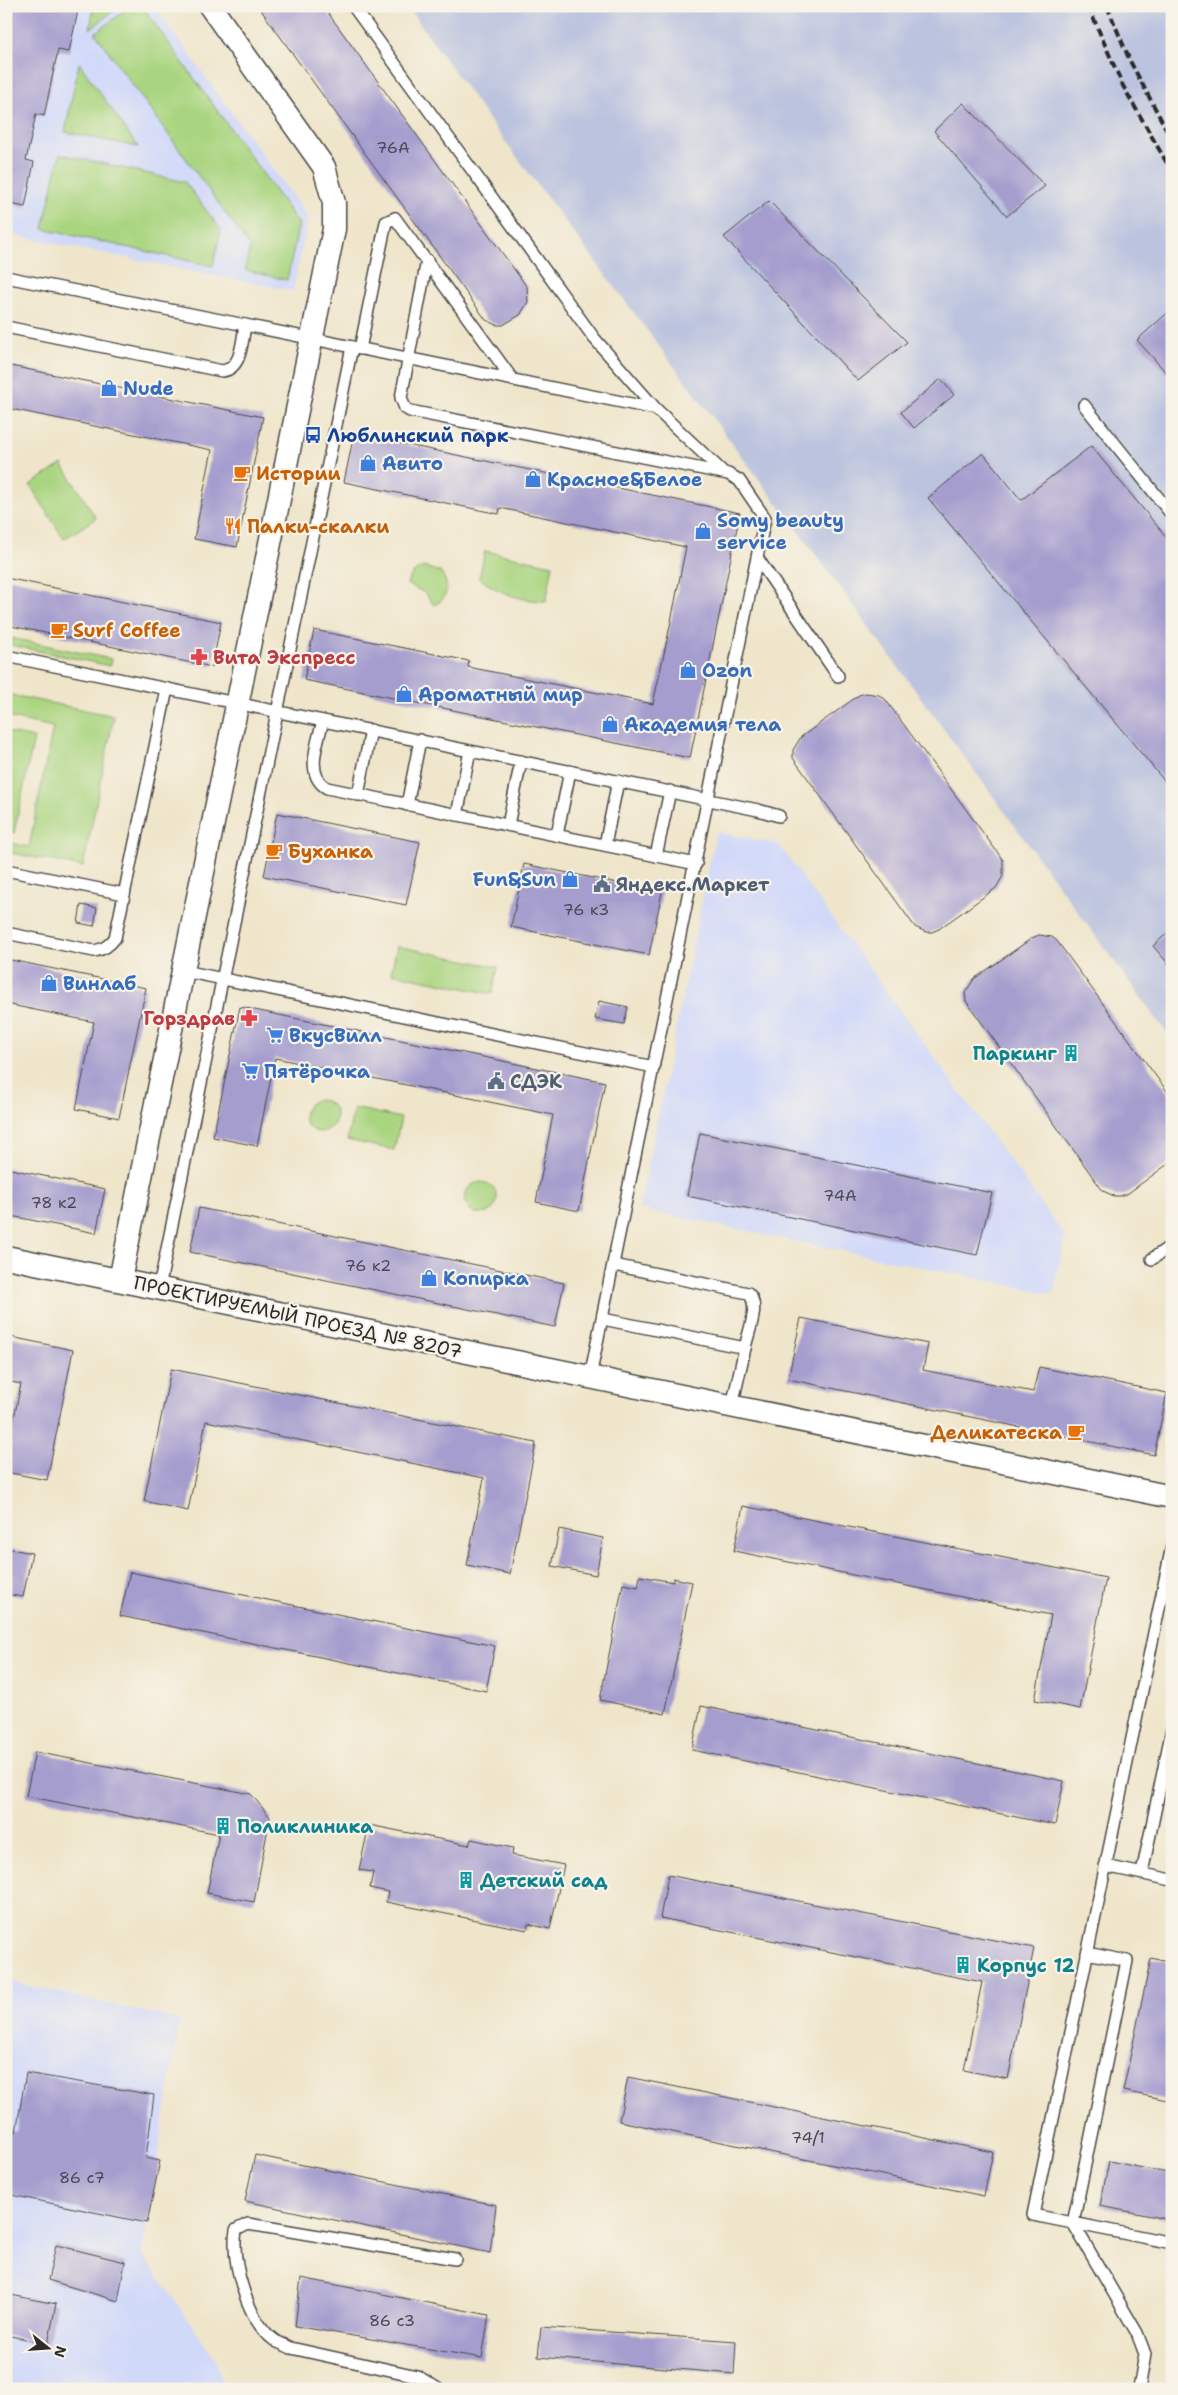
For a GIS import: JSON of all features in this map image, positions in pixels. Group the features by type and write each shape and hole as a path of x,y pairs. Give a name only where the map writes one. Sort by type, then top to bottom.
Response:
{"street":[{"path":"120,1280 334,229 334,202 324,167 210,6"},
{"name":"ПРОЕКТИРУЕМЫЙ ПРОЕЗД № 8207","path":"6,1257 1172,1497"}],"lane":[{"path":"353,6 594,338 656,409 723,472"},
{"path":"159,1288 277,711 356,348 386,222 391,218 399,221 513,380"},
{"path":"427,260 400,398 405,408 410,411 723,472 739,480 763,514 765,524 590,1377"},
{"path":"6,277 656,409"},
{"path":"6,327 222,371 233,368 238,362 245,325"},
{"path":"1084,405 1172,515"},
{"path":"758,559 838,676"},
{"path":"6,656 670,791 771,812 779,816"},
{"path":"6,933 94,951 111,944 124,894 167,689"},
{"path":"323,720 314,763 315,777 326,788 696,864"},
{"path":"358,794 371,730"},
{"path":"407,805 420,740"},
{"path":"457,815 470,751"},
{"path":"508,825 521,761"},
{"path":"557,835 570,771"},
{"path":"605,845 618,781"},
{"path":"656,856 670,791"},
{"path":"6,870 124,894"},
{"path":"184,971 654,1067"},
{"path":"1152,1259 1172,1245"},
{"path":"614,1264 748,1293 753,1298 754,1306 732,1406"},
{"path":"603,1318 745,1348"},
{"path":"1172,1546 1033,2215 1172,2243"},
{"path":"1142,1873 1172,1729"},
{"path":"1105,1866 1172,1880"},
{"path":"1087,1953 1127,1961 1073,2223 1137,2333 1145,2354 1139,2389"},
{"path":"438,2389 417,2376 291,2348 274,2340 260,2327 248,2304 233,2247 236,2230 248,2224 455,2259"}],"shaded area":[{"path":"6,6 154,6 308,217 293,291 6,234"},
{"path":"407,6 1172,6 1172,1040 813,551 498,132"},
{"path":"716,832 778,844 1065,1236 1053,1294 639,1209"},
{"path":"6,1981 180,2020 142,2254 216,2359 223,2389 6,2389"}],"green space":[{"path":"94,6 120,6 90,29"},
{"path":"131,6 142,6 299,224 287,280 245,270 250,247 95,33"},
{"path":"79,63 138,147 65,132"},
{"path":"60,154 185,182 221,230 213,266 43,229"},
{"path":"62,464 96,518 64,539 30,485"},
{"path":"485,551 553,565 546,601 528,600 502,592 479,578"},
{"path":"424,567 440,572 445,581 445,595 443,599 434,605 425,593 407,584 413,573"},
{"path":"6,637 111,659 110,666 6,644"},
{"path":"6,694 114,716 83,867 6,852 6,842 29,847 53,727 6,717"},
{"path":"6,732 34,738 14,833 6,831"},
{"path":"397,946 498,967 492,994 391,973"},
{"path":"320,1100 332,1104 336,1116 332,1128 320,1132 308,1128 304,1116 308,1104"},
{"path":"354,1108 401,1118 394,1150 347,1140"},
{"path":"481,1182 493,1186 497,1198 493,1210 481,1214 469,1210 465,1198 469,1186"}],"building":[{"path":"6,6 79,6 69,52 58,50 44,116 36,114 26,160 34,162 25,207 6,203"},
{"path":"258,6 323,6 527,287 528,302 520,315 503,325 497,325 486,320"},
{"path":"963,103 1045,186 1007,216 934,131"},
{"path":"769,201 907,342 858,381 724,237"},
{"path":"1172,309 1172,379 1137,340"},
{"path":"6,365 263,417 237,547 194,539 212,450 6,408"},
{"path":"941,379 954,395 914,428 901,412"},
{"path":"354,434 740,513 690,758 304,680 314,630 469,661 468,667 653,704 670,626 686,547 500,508 499,514 344,482"},
{"path":"1091,446 1172,544 1172,790 928,498 983,453 1021,500"},
{"path":"6,578 221,622 212,667 6,625"},
{"path":"866,693 879,695 885,699 1003,860 1003,876 996,888 932,932 926,932 915,927 793,758 793,750 801,737 859,695"},
{"path":"277,813 420,842 406,905 264,876"},
{"path":"524,864 662,892 649,955 511,927"},
{"path":"81,905 97,908 94,926 78,923"},
{"path":"1172,929 1172,968 1153,946"},
{"name":"Паркинг","path":"1039,935 1052,937 1057,941 1172,1098 1172,1161 1127,1194 1114,1196 1103,1191 966,1001 965,993 974,979"},
{"path":"6,959 146,988 119,1118 76,1109 94,1022 6,1004"},
{"path":"599,1001 628,1007 624,1024 595,1019"},
{"path":"240,1007 605,1082 579,1211 536,1202 553,1115 275,1058 257,1146 213,1137"},
{"path":"700,1133 992,1193 977,1255 687,1196"},
{"path":"6,1168 105,1189 96,1233 6,1215"},
{"path":"199,1208 564,1283 555,1327 190,1252"},
{"path":"801,1318 928,1344 923,1370 1033,1392 1039,1367 1167,1393 1154,1455 788,1379"},
{"path":"6,1336 73,1350 47,1480 6,1472 6,1457 21,1384 6,1381"},
{"path":"171,1369 536,1443 510,1574 467,1565 484,1478 206,1421 188,1511 144,1501"},
{"path":"743,1506 1106,1578 1080,1709 1035,1700 1051,1615 734,1551"},
{"path":"559,1529 603,1538 596,1575 552,1566"},
{"path":"6,1548 32,1553 23,1597 6,1594"},
{"path":"130,1572 495,1646 486,1691 120,1616"},
{"path":"640,1576 673,1582 673,1578 692,1582 665,1714 600,1700 623,1584 638,1587"},
{"path":"701,1706 1064,1781 1055,1825 692,1750"},
{"name":"Поликлиника","path":"35,1752 251,1794 270,1817 254,1902 207,1893 219,1834 26,1796"},
{"name":"Детский сад","path":"369,1825 469,1845 471,1839 513,1848 512,1855 564,1865 550,1929 528,1924 527,1930 386,1902 388,1892 370,1888 373,1872 359,1870"},
{"name":"Корпус 12","path":"668,1875 1034,1948 1008,2079 964,2070 982,1982 660,1918"},
{"path":"1151,1958 1172,1963 1172,2078 1167,2100 1123,2091"},
{"path":"26,2073 154,2095 146,2158 160,2161 147,2223 6,2194 6,2130 16,2132"},
{"path":"628,2077 993,2152 984,2196 619,2121"},
{"path":"255,2155 496,2205 490,2253 245,2201"},
{"path":"1109,2161 1172,2174 1172,2220 1100,2206"},
{"path":"56,2245 125,2262 118,2301 48,2280"},
{"path":"301,2278 489,2315 482,2358 295,2326"},
{"path":"6,2294 56,2304 48,2344 6,2335"},
{"path":"541,2327 736,2341 734,2374 538,2357"}],"railway":[{"path":"1088,6 1123,86 1172,172"},
{"path":"1107,6 1130,61 1172,140"}],"place":[{"name":"Nude","path":"109,388"},
{"name":"Люблинский парк","path":"313,435"},
{"name":"Авито","path":"368,463"},
{"name":"Истории","path":"242,473"},
{"name":"Красное&Белое","path":"533,479"},
{"name":"Палки-скалки","path":"233,526"},
{"name":"Somy beauty service","path":"703,531"},
{"name":"Surf Coffee","path":"59,630"},
{"name":"Вита Экспресс","path":"199,657"},
{"name":"Ozon","path":"688,670"},
{"name":"Ароматный мир","path":"404,694"},
{"name":"Академия тела","path":"610,724"},
{"name":"Буханка","path":"274,851"},
{"name":"Fun&Sun","path":"570,879"},
{"name":"Яндекс.Маркет","path":"602,884"},
{"name":"Винлаб","path":"49,983"},
{"name":"Горздрав","path":"249,1018"},
{"name":"ВкусВилл","path":"275,1035"},
{"name":"Паркинг","path":"1071,1053"},
{"name":"Пятёрочка","path":"250,1071"},
{"name":"СДЭК","path":"496,1081"},
{"name":"Копирка","path":"429,1278"},
{"name":"Деликатеска","path":"1076,1432"},
{"name":"Поликлиника","path":"223,1826"},
{"name":"Детский сад","path":"466,1880"},
{"name":"Корпус 12","path":"963,1965"}]}
